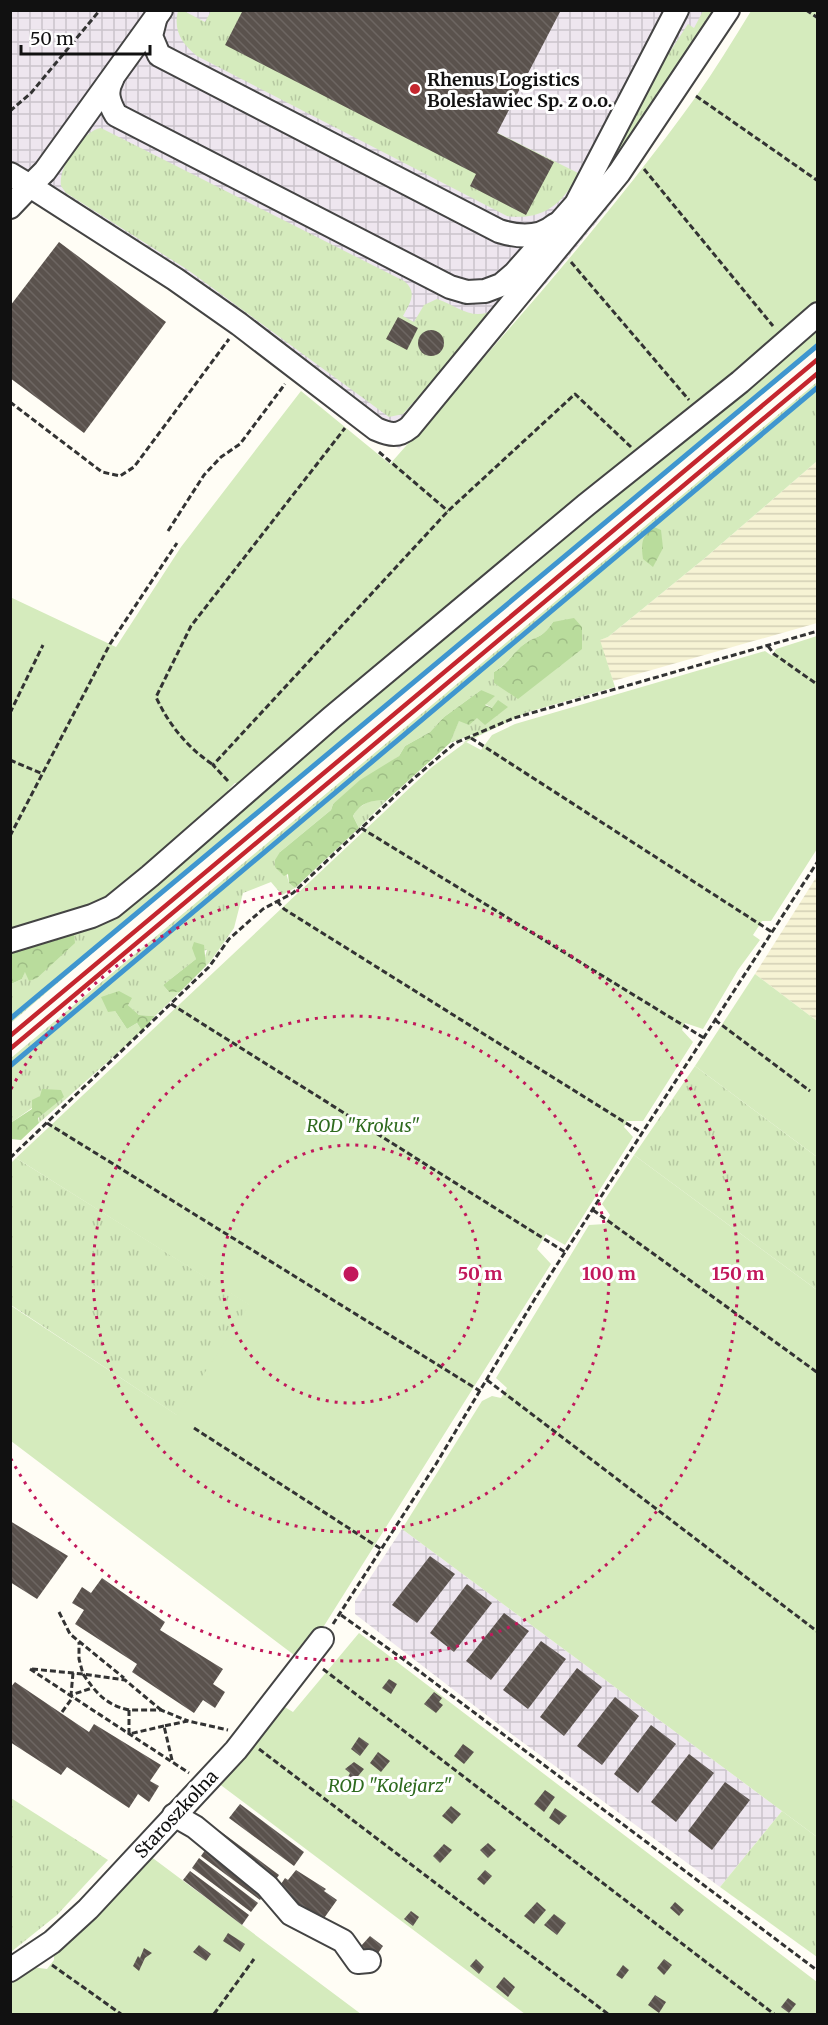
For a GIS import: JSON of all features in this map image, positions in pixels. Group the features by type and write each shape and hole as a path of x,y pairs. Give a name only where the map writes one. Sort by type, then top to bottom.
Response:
{"street":[{"path":"79,125 96,113 116,115 450,287 467,292 485,291 501,285 515,273 576,204 677,10"},
{"path":"10,174 175,279 239,324 376,429 390,435 401,434 410,427 619,174 728,10"},
{"path":"159,13 151,36 159,56"},
{"path":"10,207 45,171 159,13"},
{"path":"116,115 110,105 108,95 118,71 138,54 159,56 499,231 516,236 534,235 551,229 564,218"},
{"path":"10,941 92,916 111,907 331,718 818,314"},
{"name":"Staroszkolna","path":"10,1970 37,1953 88,1909 174,1815 238,1735 322,1639"},
{"path":"174,1815 195,1827 267,1886 291,1914 343,1941 358,1962 369,1961"}],"path":[{"path":"10,111 31,93 100,10"},
{"path":"806,10 818,18"},
{"path":"696,96 818,181"},
{"path":"643,168 786,342"},
{"path":"569,260 699,414"},
{"path":"10,402 102,472 120,476 134,467 239,324"},
{"path":"168,531 204,475 221,457 240,444 297,369"},
{"path":"213,765 448,511 575,394 642,459"},
{"path":"241,796 213,765 191,750 165,716 156,697 191,626 347,424"},
{"path":"372,446 448,511"},
{"path":"10,836 110,644 177,543"},
{"path":"10,1158 209,967 229,939 263,909 293,893 430,764 456,743 513,718 818,631"},
{"path":"10,713 43,645"},
{"path":"768,646 774,654 818,685"},
{"path":"470,737 772,932"},
{"path":"10,760 42,774"},
{"path":"362,828 704,1038"},
{"path":"322,1639 382,1550 565,1251 818,861"},
{"path":"277,901 284,909 642,1133"},
{"path":"171,1004 565,1251"},
{"path":"715,1020 810,1091"},
{"path":"47,1123 480,1391"},
{"path":"593,1209 818,1373"},
{"path":"487,1380 818,1632"},
{"path":"194,1428 382,1550"},
{"path":"59,1612 70,1634 161,1710 188,1721 238,1735 608,2014"},
{"path":"340,1615 412,1666 818,1971"},
{"path":"80,1642 79,1659 83,1674 92,1688 113,1707 129,1710 161,1710"},
{"path":"307,1657 774,2014"},
{"path":"125,1680 30,1669 191,1775"},
{"path":"62,1712 72,1696 73,1673"},
{"path":"72,1696 92,1688"},
{"path":"129,1710 129,1734"},
{"path":"129,1734 188,1721"},
{"path":"164,1726 173,1762"},
{"path":"37,1953 121,2014"},
{"path":"214,2014 254,1959"}],"shaded area":[{"path":"11,11 740,11 613,202 556,272 399,449 305,375 11,189"},
{"path":"817,461 817,623 613,681 599,640 608,637 705,558"},
{"path":"817,876 817,1021 755,974"},
{"path":"402,1529 782,1811 720,1887 506,1730 355,1614 355,1601"}],"green space":[{"path":"178,11 184,11 205,22 211,11 254,11 578,173 566,194 550,208 531,216 507,216 197,56 180,36 177,25"},
{"path":"703,11 716,11 592,193 656,73 688,24 694,28"},
{"path":"751,11 817,11 817,300 781,336 243,785 235,783 228,790 228,798 109,901 11,934 10,597 116,647 181,547 301,391 390,464 547,285 623,193 695,98"},
{"path":"101,128 404,281 412,293 403,316 414,322 424,305 437,299 473,314 488,313 496,309 403,414 389,417 188,270 66,193 61,186 61,178 67,160 86,136"},
{"path":"817,320 817,349 188,871 11,1023 11,984 22,979 25,971 64,928 311,741 316,747 332,733 328,727"},
{"path":"817,382 817,461 705,558 608,637 600,640 615,687 528,712 462,744 474,734 450,743 459,720 477,718 492,708 485,704 481,690 444,717 430,732 405,746 399,756 333,804 331,810 280,852 289,883 295,888 282,895 271,882 243,893 234,928 210,962 206,966 204,961 207,950 195,952 196,959 163,985 169,992 180,992 155,1016 139,1015 128,1005 115,1011 127,1029 137,1023 142,1031 39,1123 40,1096 32,1108 12,1122 11,1132 11,1058","holes":["553,622 582,627 580,637 506,689 494,683 494,672 523,645 545,632"]},
{"path":"654,527 661,530 663,548 653,567 643,559 642,549 644,537"},
{"path":"574,618 582,627 582,649 518,699 494,683 494,672 523,645 541,635 553,622"},
{"name":"ROD \"Krokus\"","path":"817,636 817,849 771,921 762,921 753,935 760,940 738,970 703,1029 685,1023 682,1030 693,1042 643,1121 627,1121 624,1127 633,1137 565,1245 546,1234 537,1249 551,1264 302,1661 11,1441 10,1305 177,1415 249,1305 16,1158 432,767 466,742 481,750 492,735 515,724 765,651 772,656 776,649"},
{"path":"481,690 495,696 485,705 492,708 498,700 508,707 485,725 477,718 469,725 459,721 450,743 387,800 372,801 363,805 353,816 359,828 295,888 289,883 288,874 284,876 275,867 275,860 280,852 331,810 333,804 360,780 399,756 405,746 430,732 444,717"},
{"path":"371,800 387,800 359,828 353,816 357,809"},
{"path":"64,928 74,934 75,943 37,978 29,981 25,972 22,979 11,984 11,946"},
{"path":"194,942 204,945 206,966 180,992 169,992 163,985 196,959 192,948"},
{"path":"755,974 817,1021 817,1157 695,1066"},
{"path":"119,991 132,998 128,1005 139,1015 155,1016 142,1031 137,1023 127,1029 115,1011 108,1012 101,997"},
{"path":"695,1066 817,1157 817,1290 634,1155"},
{"path":"42,1089 61,1090 64,1097 38,1118 39,1123 21,1140 11,1139 12,1122 32,1109 32,1100 40,1096"},
{"path":"634,1155 817,1290 817,1837 402,1529 482,1401 492,1396 501,1398 507,1388 496,1378 589,1225 605,1224 610,1215 602,1204"},
{"path":"16,1158 250,1305 178,1416 11,1305 10,1164"},
{"name":"ROD \"Kolejarz\"","path":"359,1633 817,1982 817,2014 525,2014 214,1780 244,1748 251,1749 257,1742 255,1736 283,1706 293,1712"},
{"path":"11,1798 108,1860 57,1915 11,1952"},
{"path":"782,1811 817,1837 817,1957 720,1887"},
{"path":"150,1856 361,2014 11,2014 11,1981 32,1967 47,1969 54,1960 54,1953"}],"building":[{"name":"Rhenus Logistics Bolesławiec Sp. z o.o.","path":"243,10 561,10 497,133 554,162 526,215 470,186 476,174 225,45"},
{"path":"59,242 166,322 84,433 10,378 10,306"},
{"path":"398,317 418,328 407,350 386,339"},
{"path":"431,330 440,334 444,343 440,352 431,356 422,352 418,343 422,334"},
{"path":"10,1521 68,1556 37,1599 10,1582"},
{"path":"430,1556 455,1574 417,1623 392,1605"},
{"path":"102,1578 165,1622 160,1630 223,1669 213,1684 225,1692 215,1708 203,1700 194,1713 132,1672 137,1664 75,1624 84,1610 72,1603 82,1587 91,1593"},
{"path":"467,1584 492,1603 454,1652 430,1633"},
{"path":"504,1613 529,1631 491,1680 466,1661"},
{"path":"541,1641 566,1659 528,1709 503,1690"},
{"path":"577,1668 602,1687 564,1736 540,1717"},
{"path":"389,1679 397,1684 391,1694 382,1688"},
{"path":"15,1682 89,1732 94,1724 161,1765 150,1781 159,1786 149,1802 138,1794 129,1808 67,1767 61,1775 10,1742 10,1688"},
{"path":"434,1692 442,1698 439,1702 443,1705 436,1713 424,1704"},
{"path":"615,1697 639,1716 602,1765 577,1746"},
{"path":"651,1725 676,1744 638,1793 614,1774"},
{"path":"359,1737 369,1744 360,1756 351,1749"},
{"path":"463,1744 474,1752 464,1764 454,1756"},
{"path":"378,1752 390,1761 381,1772 370,1763"},
{"path":"689,1754 714,1773 676,1822 651,1802"},
{"path":"354,1762 364,1769 354,1781 348,1777 350,1773 345,1769"},
{"path":"725,1782 750,1800 712,1850 688,1831"},
{"path":"545,1790 555,1797 544,1812 534,1804"},
{"path":"240,1804 304,1852 294,1866 229,1818"},
{"path":"451,1806 461,1814 452,1824 442,1816"},
{"path":"555,1808 567,1816 559,1825 549,1818"},
{"path":"220,1831 279,1875 272,1885 213,1840"},
{"path":"488,1843 496,1850 488,1858 480,1850"},
{"path":"444,1844 452,1850 440,1863 433,1856"},
{"path":"208,1846 267,1891 260,1900 201,1856"},
{"path":"199,1858 258,1903 251,1912 192,1868"},
{"path":"296,1870 326,1889 324,1891 337,1900 322,1921 280,1891 279,1887 285,1878 288,1880"},
{"path":"485,1870 492,1876 484,1885 477,1879"},
{"path":"190,1871 249,1915 242,1925 183,1880"},
{"path":"537,1902 546,1910 534,1924 524,1916"},
{"path":"675,1902 684,1910 679,1916 670,1908"},
{"path":"411,1911 419,1917 413,1926 404,1919"},
{"path":"554,1914 566,1923 557,1935 544,1925"},
{"path":"228,1933 245,1944 240,1952 223,1941"},
{"path":"370,1936 383,1946 374,1959 360,1947"},
{"path":"199,1945 211,1954 206,1961 193,1952"},
{"path":"144,1948 152,1953 145,1958 139,1971 133,1966 138,1956 140,1958"},
{"path":"476,1959 484,1967 479,1974 470,1966"},
{"path":"664,1959 672,1965 664,1975 657,1968"},
{"path":"623,1965 629,1970 622,1979 616,1975"},
{"path":"504,1977 515,1987 508,1997 496,1987"},
{"path":"655,1995 666,2002 659,2013 648,2005"},
{"path":"788,1998 796,2004 789,2013 781,2007"}],"waterway":[{"path":"10,1019 818,345"},
{"path":"10,1066 818,387"}],"railway":[{"path":"10,1036 818,359"},
{"path":"10,1049 818,373"}],"place":[{"name":"Rhenus Logistics Bolesławiec Sp. z o.o.","path":"415,89"}]}
